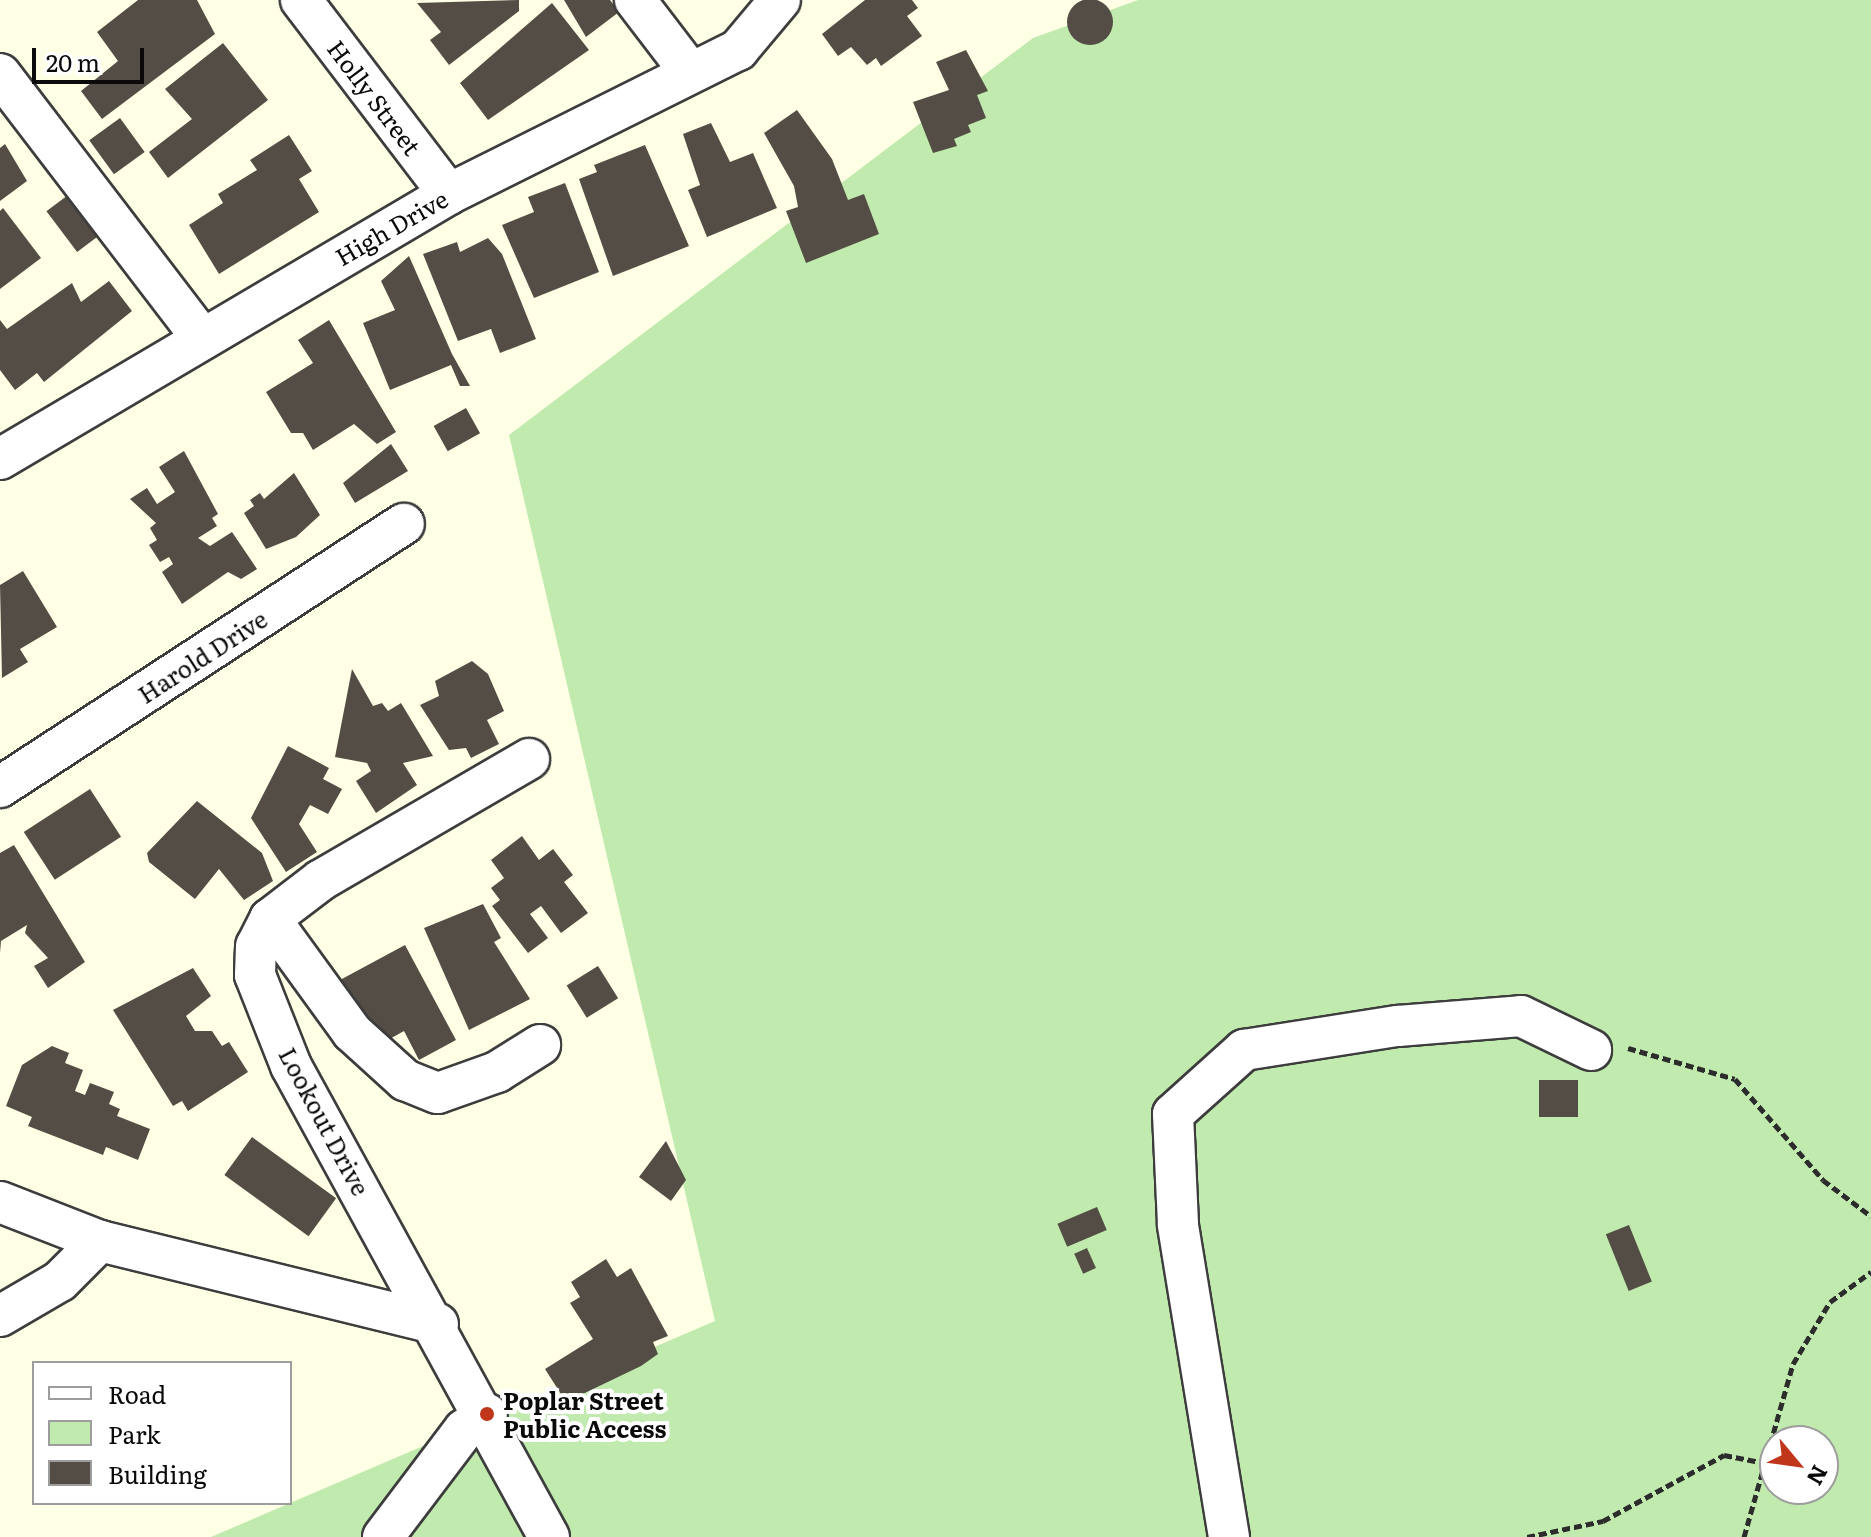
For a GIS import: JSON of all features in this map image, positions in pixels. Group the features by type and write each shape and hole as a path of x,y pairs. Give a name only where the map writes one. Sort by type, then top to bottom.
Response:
{"street":[{"name":"Holly Street","path":"301,0 449,194"},
{"path":"635,0 690,72"},
{"name":"High Drive","path":"0,459 201,337 449,194 738,50 780,0"},
{"path":"0,74 201,337"},
{"name":"Harold Drive","path":"0,787 404,524"},
{"path":"529,759 321,880 270,919 352,1032 405,1080 438,1093 497,1072 540,1045"},
{"name":"Lookout Drive","path":"270,919 256,946 255,975 291,1066 438,1324 549,1537"},
{"path":"1229,1537 1178,1224 1173,1114 1244,1050 1398,1026 1521,1016 1591,1050"},
{"path":"0,1202 100,1241 438,1324"},
{"path":"0,1316 60,1281 100,1241"},
{"path":"383,1537 464,1430 487,1414"}],"path":[{"path":"1591,1050 1639,1048 1735,1079 1823,1180 1871,1216"},
{"path":"1776,1425 1793,1364 1830,1302 1871,1272"},
{"path":"1527,1537 1603,1521 1724,1455 1759,1462"},
{"path":"1744,1537 1759,1484"}],"green space":[{"path":"1138,0 1871,0 1871,1537 211,1537 292,1505 292,1502 715,1321 509,435 1033,38"}],"building":[{"path":"1090,-1 1106,6 1113,22 1106,38 1090,45 1074,38 1067,22 1074,6"},
{"path":"138,0 197,0 215,34 102,119 81,91 118,61 97,32"},
{"path":"519,0 519,11 449,65 430,40 441,32 417,3"},
{"path":"564,0 610,0 619,12 586,37"},
{"path":"865,0 912,0 918,8 907,16 922,36 881,66 876,58 867,65 851,47 838,56 822,34"},
{"path":"552,3 589,50 488,120 460,83"},
{"path":"223,43 268,100 168,178 149,152 192,119 165,89"},
{"path":"966,50 988,91 977,95 986,118 968,125 971,132 954,139 957,146 933,153 913,102 949,90 936,62"},
{"path":"797,110 832,159 848,200 864,194 879,234 806,263 786,211 798,207 794,186 764,133"},
{"path":"120,118 145,152 114,174 89,140"},
{"path":"711,123 730,162 753,153 777,208 707,237 688,190 700,185 683,134"},
{"path":"289,135 312,171 299,179 319,212 219,274 189,225 223,203 218,194 257,170 250,160"},
{"path":"5,144 27,181 0,201 0,148"},
{"path":"645,145 689,246 613,276 579,179 597,172 594,165"},
{"path":"565,183 599,272 534,298 502,225 534,212 528,197"},
{"path":"76,189 107,230 77,252 46,211"},
{"path":"3,208 41,258 0,289 0,211"},
{"path":"488,238 502,254 536,339 500,353 491,329 458,341 423,254 457,242 460,252"},
{"path":"409,256 452,354 470,386 460,386 451,365 390,390 363,323 395,310 381,281"},
{"path":"109,281 132,311 44,382 37,373 15,390 0,370 0,320 7,329 72,283 81,302"},
{"path":"329,320 396,432 377,444 354,424 313,450 303,433 291,433 266,392 313,363 298,340"},
{"path":"466,408 480,433 448,451 434,426"},
{"path":"391,444 408,471 355,503 343,483"},
{"path":"184,451 218,514 212,518 217,526 198,538 210,546 232,532 257,569 241,579 228,572 182,604 162,572 173,564 169,557 160,562 149,545 157,540 150,528 156,523 130,499 147,488 157,504 175,492 159,467"},
{"path":"294,473 320,515 296,537 266,549 244,513 254,506 250,500 260,493 264,499"},
{"path":"23,571 57,627 20,649 28,662 2,678 0,585"},
{"path":"472,661 488,674 504,711 487,720 499,744 471,758 466,748 449,750 420,705 439,696 435,681"},
{"path":"352,669 373,706 382,703 388,711 401,703 433,756 403,763 417,785 376,813 356,781 371,771 367,763 335,757"},
{"path":"288,746 329,768 323,779 342,789 328,814 310,805 299,824 317,852 286,872 251,818"},
{"path":"90,789 121,837 55,880 24,832"},
{"path":"197,801 262,853 273,881 244,900 219,869 195,899 149,862 147,853"},
{"path":"522,836 539,860 553,849 573,875 564,882 588,913 561,933 541,906 530,914 548,938 528,953 492,906 500,900 491,888 504,878 491,860"},
{"path":"14,845 85,962 48,988 34,966 48,958 25,933 27,925 1,941 0,953 0,853"},
{"path":"483,904 501,938 494,942 530,999 469,1030 424,928"},
{"path":"405,945 456,1040 419,1060 404,1031 386,1041 340,980"},
{"path":"598,966 618,998 587,1018 567,986"},
{"path":"193,968 211,996 186,1016 195,1031 212,1031 222,1046 229,1042 248,1072 188,1111 182,1101 173,1106 113,1010"},
{"path":"52,1046 69,1053 65,1063 83,1070 75,1091 85,1095 90,1083 114,1092 109,1104 120,1109 117,1116 150,1129 138,1160 106,1147 103,1155 28,1126 32,1117 6,1106 22,1065"},
{"path":"1539,1080 1578,1080 1578,1117 1539,1117"},
{"path":"252,1137 336,1198 309,1236 224,1175"},
{"path":"666,1141 686,1180 671,1201 639,1177"},
{"path":"1097,1207 1107,1230 1067,1247 1057,1224"},
{"path":"1629,1225 1652,1282 1629,1291 1606,1234"},
{"path":"1087,1248 1096,1268 1083,1274 1074,1254"},
{"path":"606,1259 617,1277 631,1268 668,1336 653,1342 658,1354 641,1366 566,1402 545,1369 593,1339 570,1303 580,1297 571,1282"}],"place":[{"name":"Poplar Street Public Access","path":"487,1414"}]}
